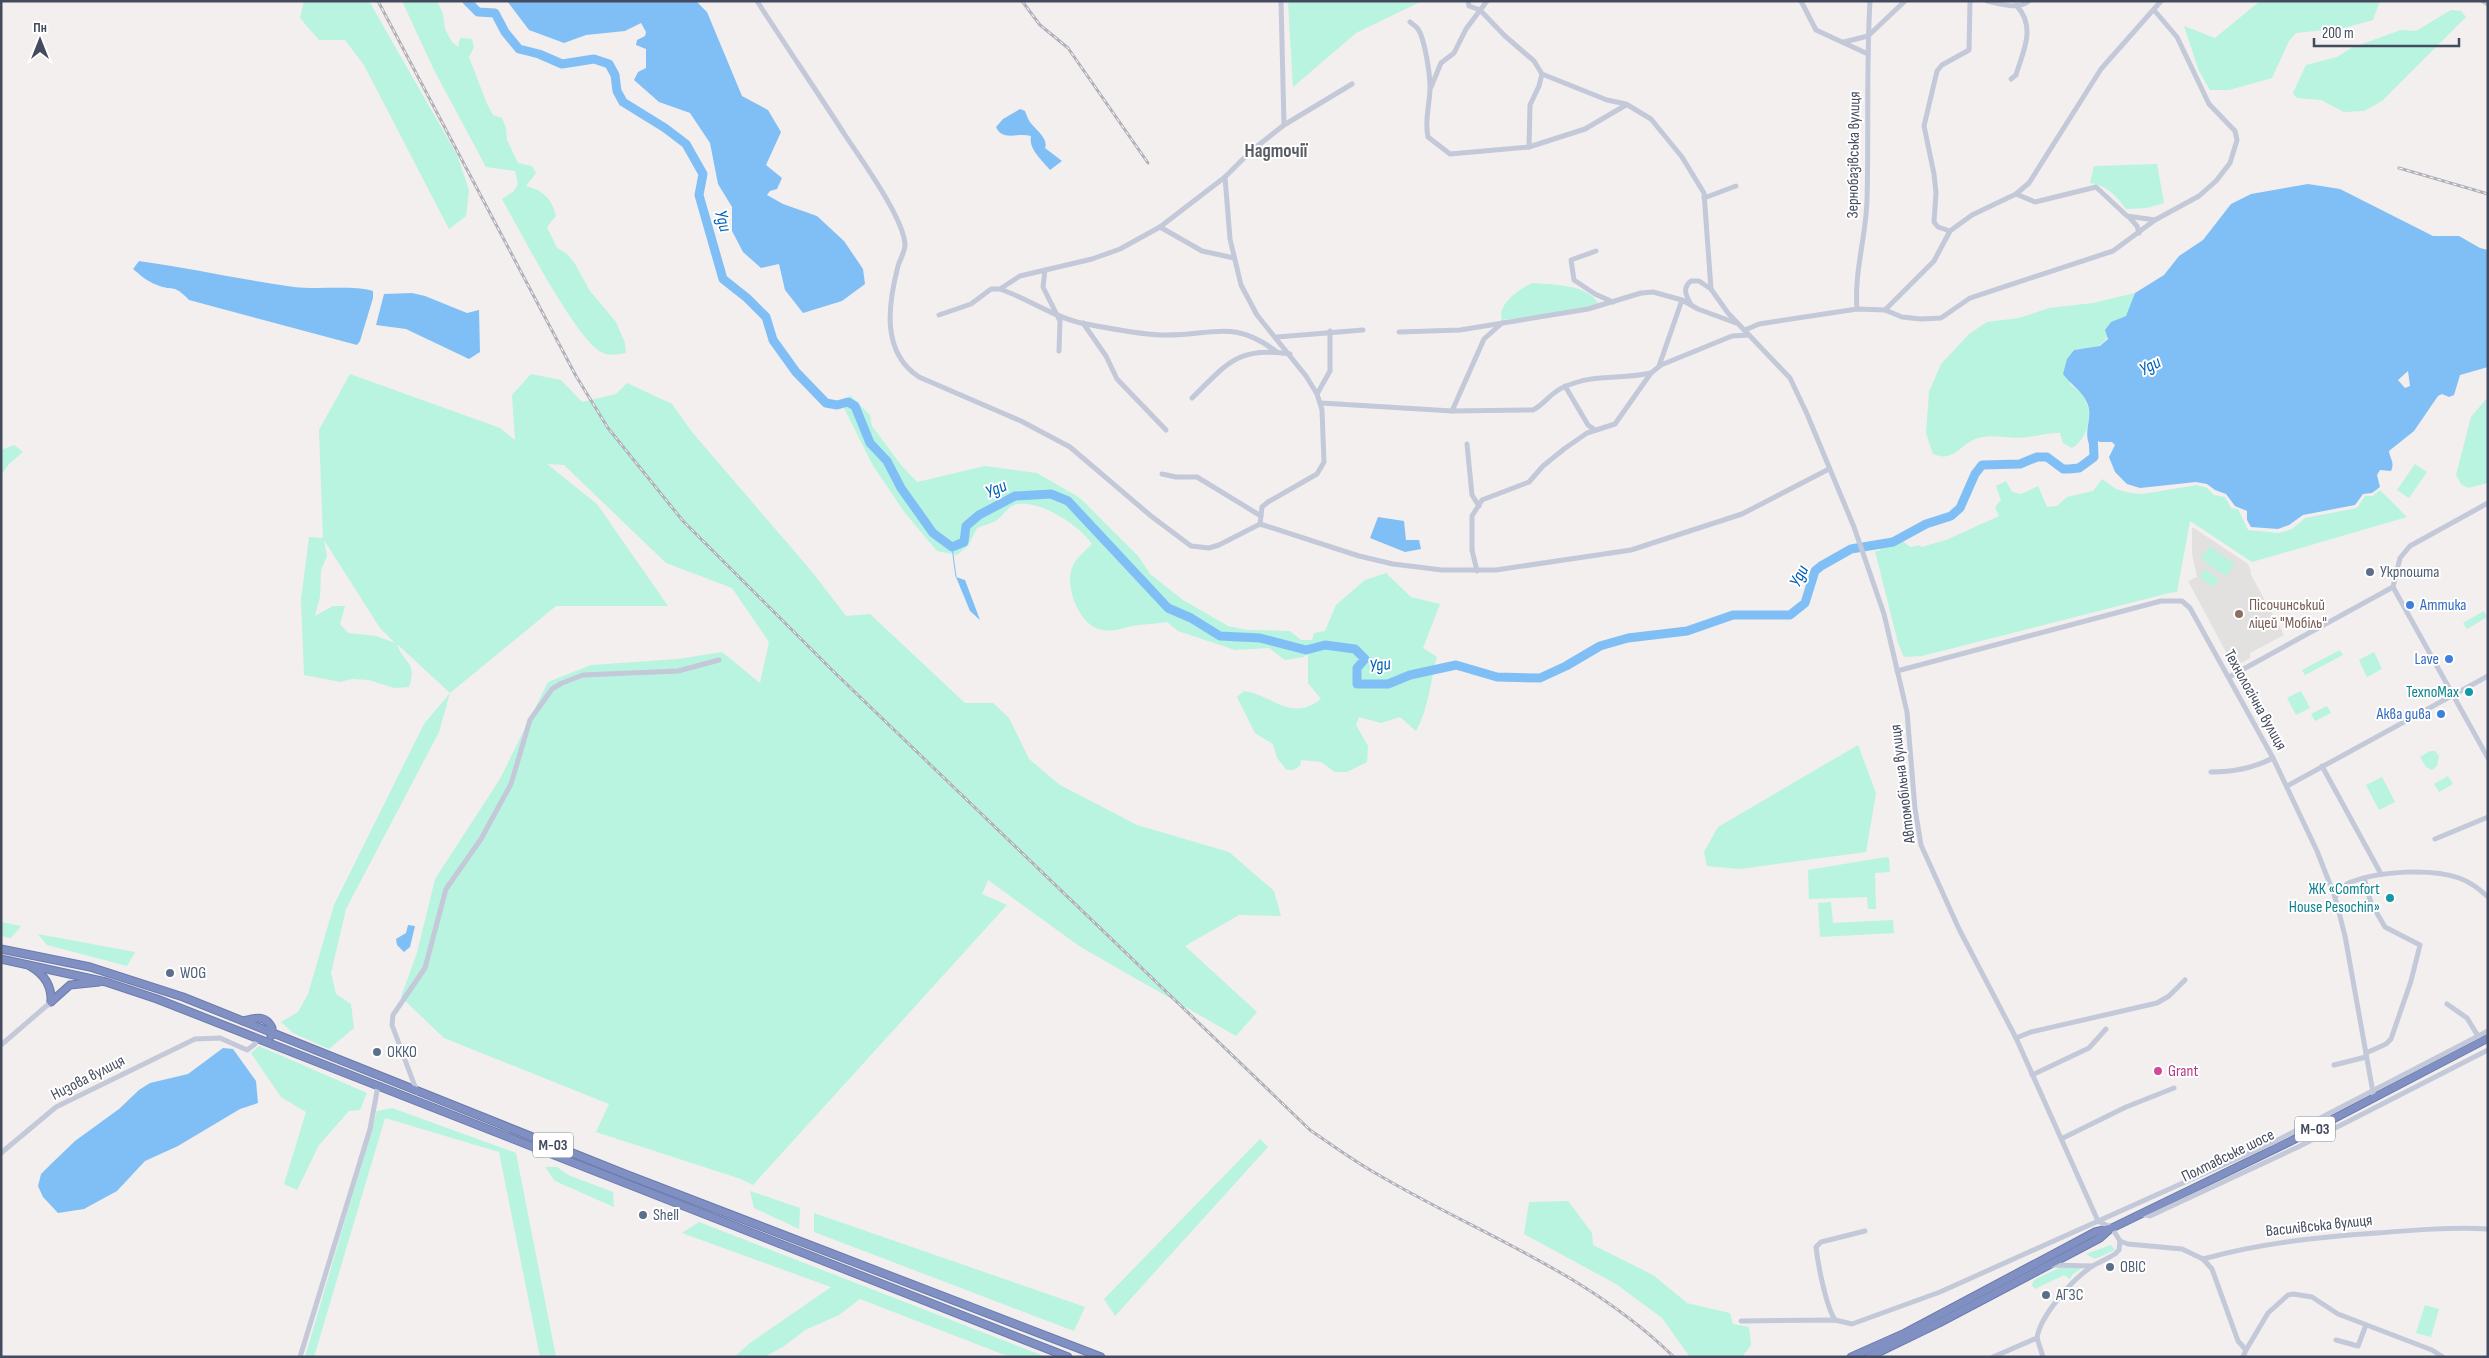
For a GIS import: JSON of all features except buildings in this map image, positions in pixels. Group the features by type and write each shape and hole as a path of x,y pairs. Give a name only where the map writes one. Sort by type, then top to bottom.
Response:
{"highway":[{"name":"М-03","path":"1,949 118,975 183,996 418,1092 1100,1357"},
{"name":"М-03","path":"1,959 106,982 157,998 1068,1357"},
{"path":"26,963 42,973 52,993 51,1002"},
{"path":"51,1002 70,985 106,982"},
{"path":"259,1039 270,1037 273,1033"},
{"name":"Полтавське шосе","path":"2112,1228 2293,1140 2373,1094 2488,1038"},
{"name":"М-03","path":"1870,1357 2100,1238 2112,1228"},
{"name":"М-03","path":"1851,1357 1913,1329 2095,1232 2112,1228"}],"street":[{"path":"757,1 871,174 900,227 905,245 898,267 889,326 895,350 908,370 959,395 1039,429 1070,447 1157,521 1191,546 1209,548 1219,546 1260,524 1359,556 1393,564 1442,570 1476,571 1536,565 1631,550 1742,514 1829,469"},
{"path":"1281,1 1284,125"},
{"path":"1468,1 1470,6 1480,10 1505,36 1534,61 1542,74 1607,100 1626,104 1651,120 1658,127 1682,156 1704,193 1711,289"},
{"path":"1429,92 1441,63 1454,53 1466,29 1487,1"},
{"path":"1801,1 1816,30 1868,54"},
{"name":"Зернобазівська вулиця","path":"1857,310 1856,274 1864,235 1867,202 1870,1"},
{"path":"1843,42 1868,36 1904,1"},
{"path":"1950,231 1938,227 1934,222 1935,184 1924,126 1936,71 1942,65 1969,50 1970,1"},
{"path":"1987,1 2016,5 2026,4 2029,1"},
{"path":"1885,310 1934,261 1950,231 1972,215 2016,194 2032,179 2101,69 2161,1"},
{"path":"2483,1 2488,4"},
{"path":"2011,79 2016,75 2029,32 2023,15 2016,5"},
{"path":"1476,571 1472,550 1472,516 1482,500 1529,482 1554,456 1596,430 1608,428 1615,424 1651,373 1659,366 1732,336 1747,332 1759,324 1857,310 1885,310 1902,317 1941,318 1970,298 2114,251 2154,220 2199,196 2216,181 2230,163 2237,140 2235,131 2208,104 2177,36 2154,10"},
{"path":"1410,22 1419,30 1422,38 1429,74 1429,92 1425,115 1428,137 1450,154 1529,147 1585,129 1626,104"},
{"path":"1529,147 1530,105 1539,86 1542,74"},
{"path":"1000,289 1020,276 1092,259 1120,249 1160,227 1225,177 1251,151 1284,125 1352,84"},
{"path":"1225,177 1230,239 1240,286 1257,315 1291,354 1318,394 1321,403 1324,462 1317,474 1262,507 1260,524"},
{"path":"1704,198 1736,186"},
{"path":"2016,194 2035,202 2054,199 2094,187 2102,190 2119,210 2129,217 2137,226 2139,233"},
{"path":"2129,217 2154,220"},
{"path":"1160,227 1202,251 1234,258"},
{"path":"1596,251 1571,260 1574,280 1595,294 1613,302"},
{"path":"1045,270 1043,287 1060,321 1059,351"},
{"path":"1690,303 1685,291 1691,281 1699,281 1711,289 1738,324"},
{"path":"939,315 970,304 991,289 1000,289 1083,323 1159,335 1194,335 1233,330 1260,339 1277,352"},
{"path":"1399,332 1452,330 1588,309 1647,292 1667,295 1682,300 1698,309 1738,324"},
{"path":"1659,366 1682,300"},
{"path":"1452,411 1484,339 1504,321"},
{"path":"1083,323 1106,356 1118,379 1166,430"},
{"name":"Автомобільна вулиця","path":"1738,324 1790,378 1854,527 1870,570 1898,671 1907,712 1915,809 1921,845 1959,930 2016,1038 2063,1138 2098,1222"},
{"path":"1277,337 1364,330"},
{"path":"1318,394 1330,372 1330,332"},
{"path":"1192,398 1236,357 1247,353 1277,352 1291,354"},
{"path":"1321,403 1452,411 1533,410 1553,392 1591,377 1633,377 1651,373"},
{"path":"1565,386 1588,425 1596,430"},
{"path":"1467,444 1472,495 1479,506"},
{"path":"1162,474 1176,477 1197,477 1261,516"},
{"path":"2488,503 2410,546 2400,558 2393,587 2488,758"},
{"path":"2228,676 2393,587"},
{"name":"Технологічна вулиця","path":"1898,671 2004,641 2172,599 2182,602 2190,608 2274,758 2317,851 2335,898 2345,936 2373,1094"},
{"path":"418,1092 392,1025 393,1015 424,968 446,889 481,840 511,784 530,720 552,689 583,675 678,671 718,660"},
{"path":"2287,786 2488,676"},
{"path":"2211,772 2232,772 2262,764 2274,758"},
{"path":"2322,766 2381,874"},
{"path":"2435,839 2488,817"},
{"path":"2335,898 2340,889 2350,882 2381,874 2417,872 2448,875 2470,883 2488,898"},
{"path":"2334,1065 2366,1055 2386,1044 2391,1039 2411,981 2420,945 2385,927 2371,903 2364,878"},
{"path":"2016,1038 2031,1032 2156,1003 2169,996 2185,980"},
{"path":"1,1044 51,1002"},
{"path":"2447,1004 2467,1018 2478,1036"},
{"path":"2032,1075 2089,1048 2106,1029"},
{"path":"1741,1321 1835,1320 1852,1324 1940,1292 2098,1222 2373,1094 2488,1031"},
{"name":"Низова вулиця","path":"1,1153 56,1107 195,1040 220,1038 247,1050 259,1039"},
{"path":"2140,1214 2150,1216 2298,1148 2488,1050"},
{"path":"300,1357 370,1129 378,1086"},
{"path":"2063,1138 2126,1107 2174,1088"},
{"path":"2098,1222 2112,1228 2120,1241 2128,1244 2182,1249 2203,1259 2212,1269 2238,1341 2246,1350"},
{"name":"Василівська вулиця","path":"2203,1259 2279,1242 2438,1229 2488,1229"},
{"path":"1835,1320 1830,1310 1818,1265 1816,1247 1821,1242 1865,1230"},
{"path":"2043,1357 2037,1338 2040,1326 2054,1305 2093,1266 2119,1250 2120,1241"},
{"path":"2048,1265 2093,1266"},
{"path":"2244,1357 2246,1350 2268,1313 2293,1294 2312,1297 2338,1314 2432,1350 2443,1357"},
{"path":"2336,1340 2358,1346 2366,1325"},
{"path":"1993,1357 2037,1338"}],"shaded area":[{"name":"Пісочинський ліцей \"Мобіль\"","path":"2192,528 2248,564 2250,573 2284,635 2250,653 2250,658 2234,667 2188,581 2197,577 2192,554"}],"green space":[{"path":"304,1 369,1 457,155 469,190 466,216 449,229 364,65 345,40 319,40 300,18"},
{"path":"402,1 437,1 443,14 445,29 452,42 458,47 460,38 472,39 474,47 469,57 487,104 493,115 502,118 506,128 507,140 518,163 532,166 536,173 526,186 542,193 552,205 556,216 547,227 557,248 567,254 574,262 590,291 616,322 625,343 626,353 612,355 603,353 592,345 564,308 502,199 514,191 518,184 515,171 486,167 434,70"},
{"path":"1288,1 1422,1 1356,33 1293,87"},
{"path":"2260,1 2380,1 2373,20 2344,28 2296,33 2289,41 2272,78 2229,90 2210,90 2199,71 2184,26 2215,38"},
{"path":"2451,10 2461,11 2466,17 2382,101 2364,111 2344,112 2321,100 2297,98 2293,93 2306,65 2337,57 2351,48 2401,30 2416,31"},
{"path":"2157,164 2164,203 2147,208 2126,209 2111,192 2101,186 2090,183 2094,166"},
{"path":"1533,283 1578,289 1593,297 1598,303 1597,306 1584,310 1502,320 1503,308 1511,297 1522,288"},
{"path":"2135,293 2127,316 2111,322 2107,338 2104,342 2095,347 2074,350 2067,360 2070,384 2083,395 2089,411 2088,426 2078,444 2072,448 2063,443 2060,433 2023,438 1990,436 1978,438 1966,444 1957,452 1947,456 1933,454 1926,433 1929,392 1941,364 1969,334 1987,322 2019,318 2049,308 2093,303"},
{"path":"350,374 500,428 515,440 512,395 531,374 561,380 582,402 616,394 627,383 672,404 692,432 813,573 846,616 870,614 965,703 993,703 1009,718 1029,759 1060,785 1137,825 1229,852 1274,891 1281,916 1239,915 1185,946 1257,1012 1236,1036 1079,946 988,880 982,894 1007,905 753,1185 741,1179 596,1132 609,1104 444,1038 401,997 417,953 435,879 500,779 548,682 591,665 678,659 722,652 760,683 769,642 732,588 666,563 564,465 547,464 597,504 668,606 556,606 450,693 397,644 411,667 409,687 394,688 369,680 352,679 340,682 304,675 301,600 309,537 323,538 319,430","holes":["324,540 380,628 395,643 376,636 348,633 340,624 345,606 333,606 315,616 320,597 321,570 327,556"]},
{"path":"850,395 870,415 872,426 901,465 917,482 985,466 1037,473 1080,498 1139,557 1150,574 1183,600 1228,626 1247,630 1290,631 1301,640 1312,640 1314,633 1325,631 1336,605 1365,580 1386,573 1411,597 1440,604 1423,648 1437,657 1427,704 1416,731 1400,717 1381,723 1359,717 1356,725 1368,746 1367,762 1347,772 1335,772 1321,762 1301,760 1300,766 1293,770 1287,770 1277,758 1273,744 1255,733 1237,697 1244,691 1255,693 1282,706 1300,708 1310,706 1321,699 1308,683 1308,654 1304,657 1285,660 1269,648 1235,650 1178,631 1167,622 1132,626 1118,630 1102,630 1094,627 1077,607 1073,598 1070,579 1074,563 1092,544 1070,523 1038,506 1019,504 1012,506 996,521 977,528 968,546 957,555 937,551 905,513 872,464 844,408"},
{"path":"2488,397 2488,483 2468,488 2461,484 2456,475 2471,417"},
{"path":"14,445 23,452 9,464 1,475 1,450"},
{"path":"2415,464 2427,472 2409,498 2397,490"},
{"path":"2102,479 2116,489 2130,493 2143,494 2197,485 2207,488 2214,495 2225,497 2231,508 2238,509 2248,530 2279,533 2292,529 2305,518 2357,508 2365,496 2373,496 2380,490 2407,517 2252,562 2190,521 2177,592 1922,656 1904,657 1898,643 1875,551 1880,551 1879,546 1901,540 1910,547 1920,545 1921,547 1946,540 1999,516 1995,507 2001,500 1996,486 2006,481 2012,492 2021,494 2038,486 2047,507 2057,506 2067,497 2093,491"},
{"path":"2209,546 2235,564 2226,576 2201,559"},
{"path":"2205,569 2219,579 2213,587 2199,577"},
{"path":"2484,611 2487,617 2467,629 2463,623"},
{"path":"2340,650 2343,655 2305,675 2302,670"},
{"path":"2374,652 2382,669 2367,677 2359,660"},
{"path":"2301,691 2310,708 2296,715 2287,698"},
{"path":"450,693 439,732 346,909 331,973 336,994 351,1004 354,1028 329,1049 293,1033 281,1022 298,1012 308,994 334,905 424,724"},
{"path":"2327,706 2331,713 2315,721 2311,714"},
{"path":"1858,745 1876,793 1866,852 1740,869 1707,866 1704,852 1718,827"},
{"path":"2430,751 2435,751 2439,756 2437,766 2432,770 2426,767 2420,757"},
{"path":"2448,776 2453,784 2439,792 2434,784"},
{"path":"2382,777 2395,802 2379,810 2366,785"},
{"path":"1889,858 1890,872 1875,873 1876,909 1868,909 1867,897 1809,899 1808,870"},
{"path":"1831,902 1833,923 1893,920 1894,933 1820,937 1818,903"},
{"path":"1,922 21,926 11,938 1,936"},
{"path":"38,934 135,952 127,966 47,945"},
{"path":"259,1046 367,1093 360,1110 349,1111 319,1145 297,1190 284,1184 306,1112 281,1097 251,1053"},
{"path":"392,1108 516,1153 556,1357 540,1357 499,1152 385,1118 314,1357 305,1357 377,1111"},
{"path":"1260,1139 1268,1147 1115,1316 1104,1299"},
{"path":"545,1167 557,1167 568,1175 613,1192 614,1207 555,1181"},
{"path":"750,1191 800,1208 799,1229 754,1208"},
{"path":"1568,1201 1592,1233 1593,1245 1653,1275 1687,1303 1730,1313 1733,1324 1749,1327 1751,1345 1742,1357 1690,1357 1662,1318 1616,1284 1524,1234 1529,1202"},
{"path":"814,1213 1085,1307 1074,1331 814,1232"},
{"path":"699,1222 1046,1357 1010,1357 860,1299 839,1315 805,1330 783,1347 764,1357 734,1357 750,1343 831,1287 682,1233"},
{"path":"2111,1245 2115,1250 2095,1259 2086,1254"},
{"path":"2061,1267 2082,1268 2073,1274 2070,1279 2064,1275 2035,1289 2032,1285 2034,1280"},
{"path":"2425,1305 2439,1309 2431,1337 2416,1333"}],"water":[{"path":"507,1 696,1 707,12 742,96 768,110 781,132 766,165 782,178 777,189 770,191 767,195 783,204 817,216 844,241 863,269 865,284 842,301 803,313 785,290 779,264 761,268 743,252 732,231 732,207 718,184 710,143 690,113 659,102 634,80 638,72 646,68 646,49 636,45 637,40 645,36 646,32 641,23 625,31 586,35 564,43 529,30"},
{"path":"1020,109 1025,111 1030,122 1045,141 1045,148 1062,161 1050,170 1034,150 1031,136 1002,134 996,127 1003,119"},
{"path":"2308,184 2340,189 2433,236 2459,236 2480,248 2488,250 2488,367 2460,375 2454,395 2449,397 2442,394 2438,396 2414,431 2389,451 2392,468 2391,471 2380,470 2377,475 2380,487 2372,493 2363,494 2355,505 2303,515 2289,525 2278,529 2251,527 2247,520 2247,511 2235,506 2226,494 2215,490 2207,484 2196,482 2140,488 2127,484 2115,472 2109,457 2115,445 2112,442 2100,442 2094,439 2092,450 2087,438 2088,405 2080,392 2063,374 2067,359 2074,350 2100,346 2108,339 2105,330 2111,322 2126,316 2135,293 2164,275 2179,256 2203,240 2231,204 2251,194","holes":["2408,371 2410,386 2405,388 2398,380"]},
{"path":"139,261 294,287 365,289 373,291 373,298 360,341 357,345 189,300 177,290 157,285 141,276 133,269"},
{"path":"412,293 425,296 467,313 479,310 480,352 469,359 406,329 376,325 384,294"},
{"path":"1378,517 1404,521 1406,540 1419,540 1421,549 1405,552 1370,538"},
{"path":"956,577 965,580 980,620 970,611"},
{"path":"408,925 415,926 410,947 404,952 397,945 396,939 406,933"},
{"path":"223,1048 233,1049 256,1081 258,1103 240,1109 178,1146 145,1161 117,1191 84,1209 58,1213 43,1197 38,1186 41,1174 75,1141 119,1109 139,1090 150,1083 188,1074"}],"waterway":[{"name":"Уди","path":"467,1 478,12 495,13 505,32 519,49 539,54 562,64 594,59 609,64 615,75 617,91 623,102 665,128 686,144 703,174 699,195 723,279 747,298 766,317 773,340 796,372 826,403 837,405 848,402 855,406 870,443 887,461 901,488 933,533 952,547 964,542 966,526 979,515 1015,496 1051,494 1068,501 1168,608 1191,618 1220,636 1260,638 1306,650 1325,645 1355,649 1365,659 1357,668 1357,684 1388,684 1410,675 1456,665 1497,677 1540,678 1566,666 1600,646 1628,638 1687,631 1733,615 1790,615 1805,603 1815,571 1821,566 1851,549 1893,542 1926,524 1951,516 1960,508 1975,474 1982,465 2020,464 2037,457 2047,457 2063,469 2079,468 2094,457 2093,432"},
{"path":"952,547 956,577"}],"railway":[{"path":"378,1 576,376 608,428 683,521 835,673 1310,1130 1377,1174 1569,1277 1640,1327 1674,1357"},
{"path":"1022,1 1040,25 1068,48 1148,163"},
{"path":"2399,168 2488,194"}],"place":[{"name":"Укрпошта","path":"2370,572"},
{"name":"Аттика","path":"2410,605"},
{"name":"Пісочинський ліцей \"Мобіль\"","path":"2239,614"},
{"name":"Lave","path":"2449,659"},
{"name":"TexnoMax","path":"2469,692"},
{"name":"Аква дива","path":"2441,714"},
{"name":"ЖК «Comfort House Pesochin»","path":"2390,898"},
{"name":"WOG","path":"170,973"},
{"name":"ОККО","path":"377,1052"},
{"name":"Grant","path":"2158,1071"},
{"name":"Shell","path":"643,1215"},
{"name":"ОВІС","path":"2110,1267"},
{"name":"АГЗС","path":"2046,1295"}],"district":[{"name":"Надточії","path":"1276,151"}]}
